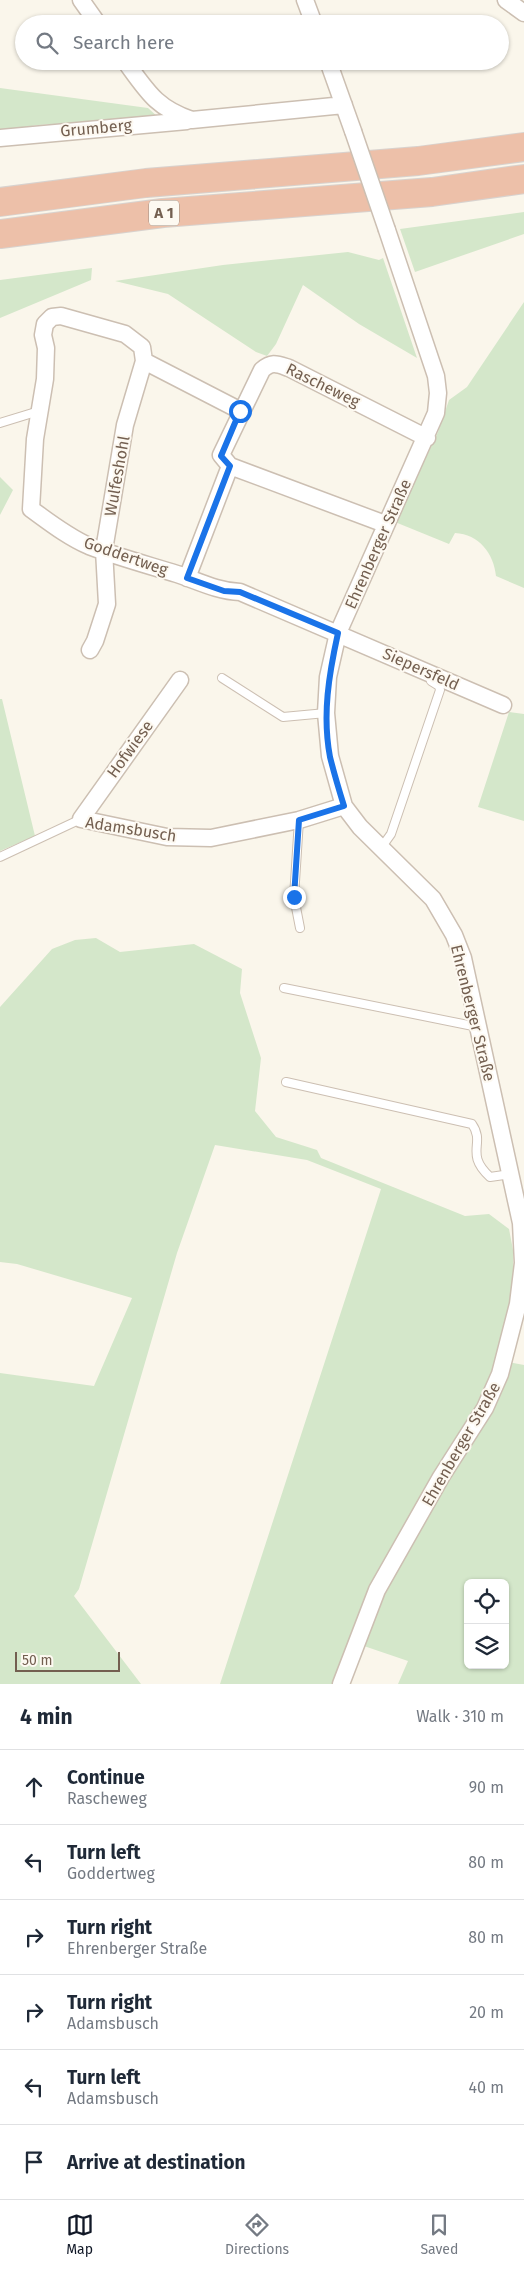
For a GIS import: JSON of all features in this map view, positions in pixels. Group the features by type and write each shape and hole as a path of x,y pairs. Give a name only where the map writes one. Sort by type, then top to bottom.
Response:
{"highway":[{"name":"A 1","path":"0,202 146,183 418,161 524,147"},
{"name":"A 1","path":"0,234 163,214 432,192 524,179"}],"street":[{"path":"81,0 92,15"},
{"path":"305,0 311,15"},
{"path":"506,0 524,13"},
{"name":"Grumberg","path":"132,70 157,102 172,114 192,120"},
{"name":"Ehrenberger Straße","path":"331,70 436,376 438,393 436,413 427,438 385,524 338,633 328,677 326,713 330,756 344,806 360,827 420,884 446,919 462,958 511,1174 520,1223 523,1263 518,1304 500,1374 485,1408 441,1476 377,1590 340,1684"},
{"name":"Grumberg","path":"0,138 344,105"},
{"path":"40,410 45,379 46,348 43,335 46,324 52,317 61,316 125,334 142,346 144,361 240,411"},
{"name":"Wulfeshohl","path":"90,650 95,641 107,604 104,550 125,425 144,361"},
{"name":"Rascheweg","path":"230,466 221,456 240,411 262,370 275,363 289,368 427,438"},
{"name":"Goddertweg","path":"40,410 35,439 31,509 60,530 89,546 224,591 240,592 338,633"},
{"path":"187,578 230,466 385,524"},
{"name":"Siepersfeld","path":"338,633 503,705"},
{"name":"Hofwiese","path":"81,818 180,680"},
{"name":"Adamsbusch","path":"81,818 167,837 211,838 299,820 344,806"}],"lane":[{"path":"0,423 40,410"},
{"path":"338,633 360,650 435,682 440,690 391,834 381,848"},
{"path":"222,678 283,717 326,713"},
{"name":"Adamsbusch","path":"0,857 81,818"},
{"path":"299,820 294,897 300,928"},
{"path":"284,988 478,1027"},
{"path":"286,1082 472,1124 477,1131 476,1157 481,1169 490,1177 511,1174"}],"green space":[{"path":"0,88 148,108 159,118 38,125 0,131"},
{"path":"524,212 524,234 415,272 400,229"},
{"path":"348,252 379,260 383,258 417,358 359,324 303,285 276,344 267,356 256,352 168,294 115,281 223,265"},
{"path":"92,268 91,280 0,318 0,280"},
{"path":"524,302 524,588 496,576 495,568 488,553 478,541 471,537 455,533 449,544 395,522 438,432 449,400 467,387"},
{"path":"0,477 13,490 0,515"},
{"path":"0,699 2,699 35,836 0,851"},
{"path":"509,712 524,714 524,821 478,807"},
{"path":"96,938 120,952 194,944 242,969 240,993 261,1058 255,1111 276,1137 317,1150 321,1158 465,1216 489,1214 509,1229 513,1250 514,1304 489,1392 384,1569 369,1587 365,1597 364,1608 335,1684 220,1684 381,1189 307,1160 215,1145 177,1253 79,1589 74,1596 141,1684 0,1684 0,1373 94,1386 132,1298 17,1264 0,1262 0,1007 52,949 75,940"},
{"path":"508,1362 524,1365 524,1684 398,1684 408,1661 361,1645 378,1604"}],"route":[{"path":"240,411 221,456 230,466 187,578 224,591 240,592 338,633 328,677 326,713 330,756 344,806 299,820 294,897"}]}
